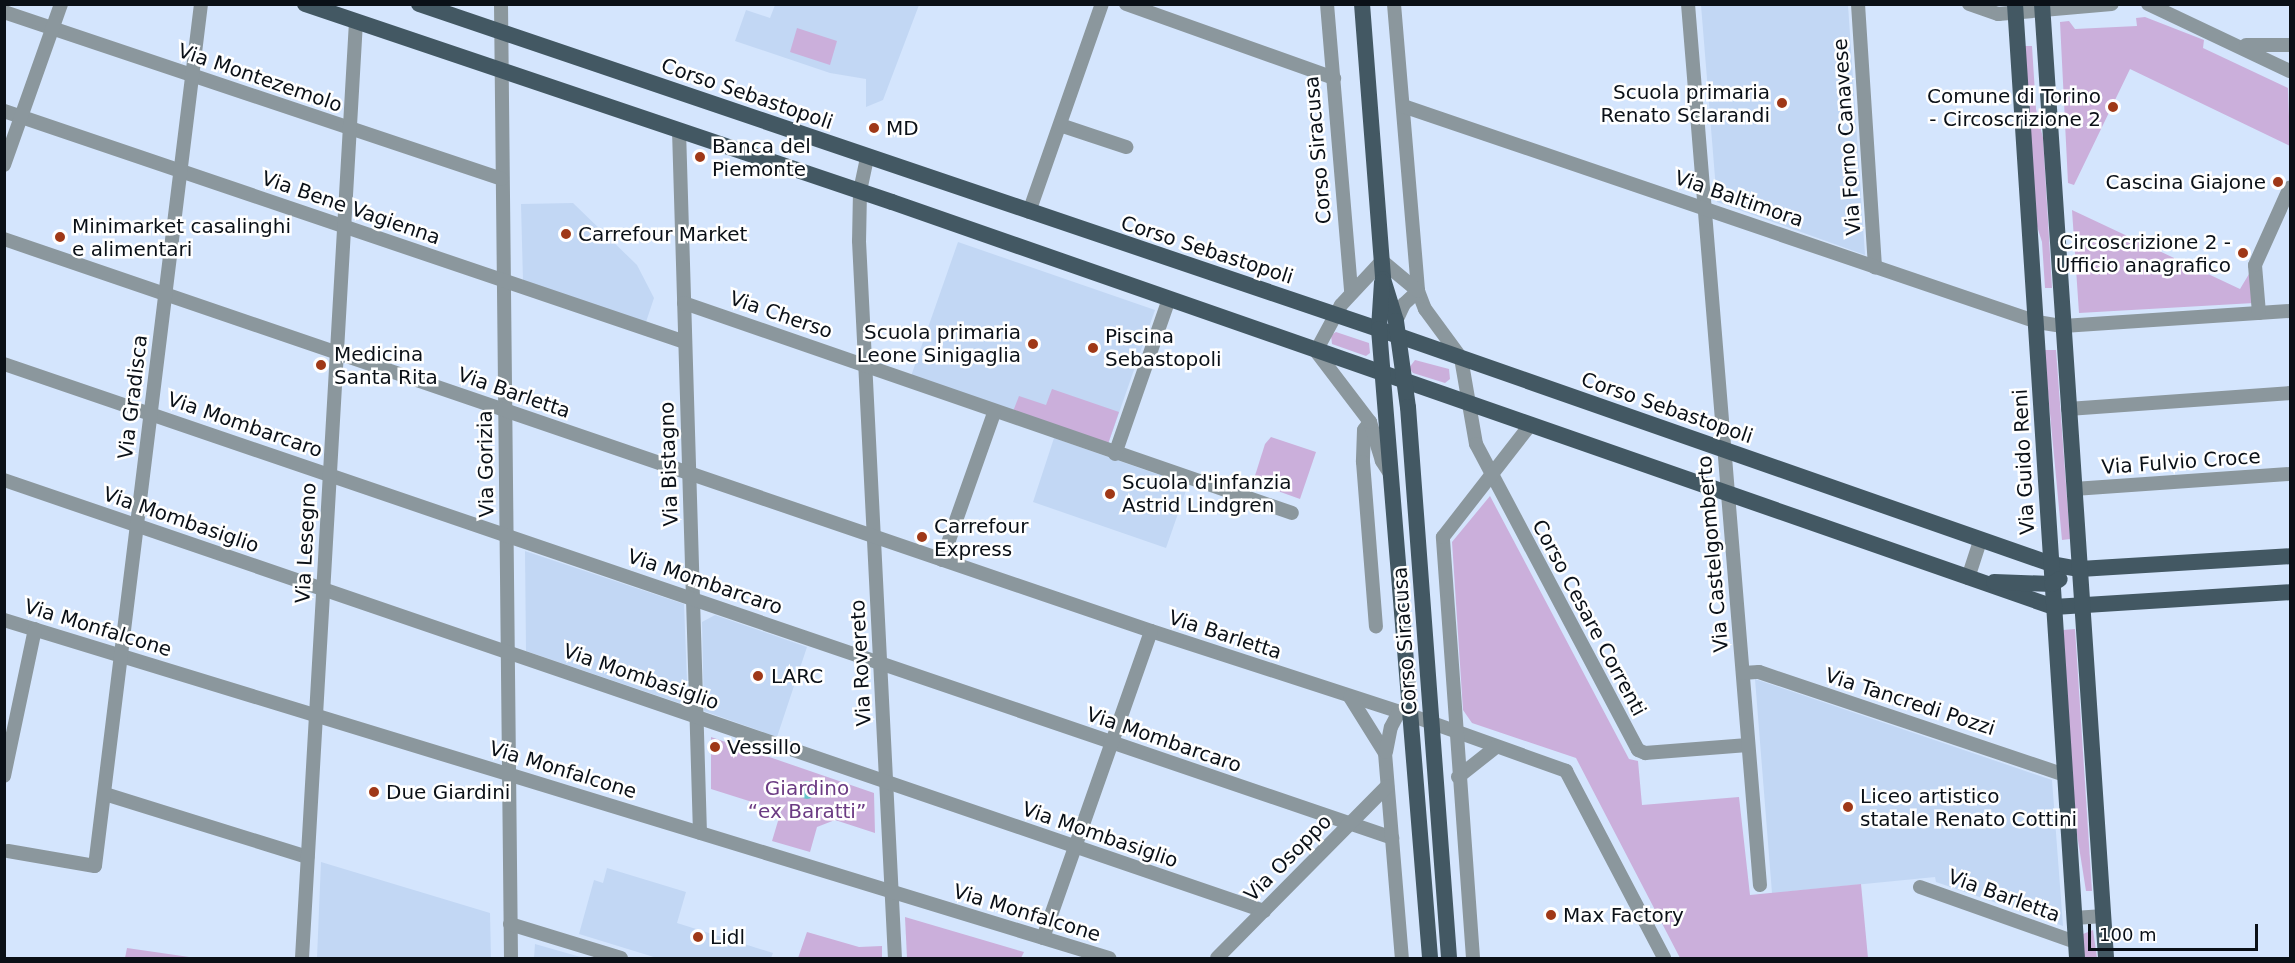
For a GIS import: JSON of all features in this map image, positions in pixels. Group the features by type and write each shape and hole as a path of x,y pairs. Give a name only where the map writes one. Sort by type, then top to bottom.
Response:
{"main road":[{"path":"305,4 860,191 2054,608 2290,592"},
{"name":"Corso Sebastopoli","path":"419,4 1029,213 1379,329 1398,328 1461,358 1980,541 2051,564 2080,569"},
{"name":"Corso Siracusa","path":"1362,4 1382,261 1379,329 1392,475 1405,713 1430,958"},
{"path":"2042,7 2106,958"},
{"name":"Via Guido Reni","path":"2015,9 2076,950"},
{"name":"Corso Siracusa","path":"1383,279 1398,328 1405,380 1449,958"},
{"path":"1972,580 2052,584 2080,569 2290,556"}],"street":[{"path":"4,165 61,4"},
{"name":"Via Gradisca","path":"8,850 95,866 201,4"},
{"name":"Via Gorizia","path":"501,4 511,958"},
{"path":"1029,213 1102,4"},
{"path":"1126,4 1334,78"},
{"name":"Corso Siracusa","path":"1327,4 1351,292"},
{"path":"1394,4 1418,291 1425,309 1461,358 1468,402"},
{"name":"Via Castelgomberto","path":"1688,4 1760,885"},
{"name":"Via Forno Canavese","path":"1858,4 1875,267"},
{"path":"1969,4 1998,14 2015,9 2112,4"},
{"path":"2148,4 2238,44 2290,71"},
{"path":"2158,4 2177,16"},
{"name":"Via Montezemolo","path":"4,12 502,179"},
{"name":"Via Lesegno","path":"302,958 348,129 356,22"},
{"path":"2238,44 2290,45"},
{"name":"Via Baltimora","path":"1403,106 1704,206 2037,322 2062,326"},
{"name":"Via Bene Vagienna","path":"4,111 685,342"},
{"path":"1060,125 1126,147"},
{"name":"Via Bistagno","path":"679,130 700,833"},
{"name":"Via Rovereto","path":"867,158 860,191 866,366 895,958"},
{"path":"2259,313 2255,265 2290,187"},
{"name":"Via Barletta","path":"4,239 1151,631 1405,713 1455,733 1566,771 1664,958"},
{"path":"1316,351 1335,314 1351,292 1382,261 1418,291"},
{"path":"1398,328 1404,304 1418,291"},
{"path":"1115,454 1169,298"},
{"name":"Via Cherso","path":"684,303 866,366"},
{"path":"2062,326 2290,311"},
{"name":"Corso Siracusa","path":"1316,351 1370,422 1382,461 1392,475"},
{"name":"Via Mombarcaro","path":"4,364 1392,838"},
{"path":"866,366 994,413 1292,513"},
{"path":"2068,409 2290,393"},
{"name":"Corso Cesare Correnti","path":"1468,402 1476,444 1638,750 1645,753 1748,745"},
{"path":"942,560 994,413"},
{"name":"Corso Siracusa","path":"1370,422 1364,430 1363,462 1376,626"},
{"path":"1473,958 1458,777 1443,537 1531,424"},
{"name":"Via Fulvio Croce","path":"2074,489 2290,474"},
{"name":"Via Mombasiglio","path":"4,480 1264,911"},
{"path":"1972,580 1980,541"},
{"name":"Via Monfalcone","path":"4,620 1109,958"},
{"path":"5,767 35,629"},
{"path":"1043,938 1151,631"},
{"name":"Via Tancredi Pozzi","path":"1743,673 1758,672 2065,775"},
{"name":"Corso Siracusa","path":"1350,697 1385,753"},
{"name":"Corso Siracusa","path":"1402,958 1385,753 1390,727 1405,713"},
{"path":"1458,777 1496,747"},
{"name":"Via Osoppo","path":"1217,958 1388,786"},
{"path":"105,794 307,857"},
{"name":"Via Barletta","path":"1920,887 2076,950"},
{"path":"2074,918 2104,916"},
{"path":"510,924 621,958"}],"shaded area":[{"path":"775,5 919,5 883,100 866,107 866,79 830,73 735,41 746,10 770,18"},
{"name":"Scuola primaria Renato Sclarandi","path":"1701,5 1848,5 1865,255 1717,202"},
{"path":"573,203 637,265 654,298 646,322 523,281 521,204"},
{"name":"Scuola primaria Leone Sinigaglia","path":"958,242 1155,310 1107,447 910,379"},
{"name":"Scuola d'infanzia Astrid Lindgren","path":"1054,438 1188,485 1166,548 1033,502"},
{"path":"525,551 684,604 688,706 526,651"},
{"path":"715,615 807,647 777,737 704,711 702,622"},
{"name":"Liceo artistico statale Renato Cottini","path":"1755,679 2052,780 2063,926 1936,882 1935,877 1772,893"},
{"path":"803,781 811,781 816,786 814,797 803,799 798,794 798,786"},
{"path":"321,862 490,913 491,958 317,958"},
{"path":"607,868 686,892 677,923 773,953 771,958 657,958 579,934 594,880 603,883"},
{"path":"535,944 584,958 534,958"}],"green space":[{"path":"2145,17 2204,40 2203,48 2288,88 2290,146 2130,69 2074,185 2068,183 2060,22 2069,21 2075,29 2137,26 2136,18"},
{"path":"797,28 837,41 830,65 790,52"},
{"path":"2024,46 2032,46 2036,109 2043,138 2052,288 2045,288 2042,242 2036,223"},
{"path":"2072,210 2240,289 2252,269 2254,303 2079,313"},
{"path":"1336,332 1369,343 1370,353 1366,356 1332,344 1331,335"},
{"path":"2044,350 2056,350 2070,539 2062,540"},
{"path":"1415,360 1449,369 1450,379 1445,383 1413,373 1409,368"},
{"path":"1052,389 1119,412 1107,447 1012,414 1019,396 1046,405"},
{"path":"1271,437 1316,452 1300,499 1253,482 1265,444"},
{"path":"1490,496 1629,759 1638,761 1642,805 1739,797 1750,895 1861,884 1868,958 1680,958 1576,758 1472,723 1463,710 1452,542"},
{"path":"2075,629 2092,891 2086,891 2076,828 2063,630"},
{"name":"Giardino “ex Baratti”","path":"711,737 874,793 875,833 835,820 817,827 810,852 772,841 781,811 711,789"},
{"path":"905,917 1024,952 1021,958 907,958"},
{"path":"2093,930 2097,958 2084,958 2083,934"},
{"path":"807,932 859,947 882,946 882,958 798,958"},
{"path":"127,948 196,958 125,958"}],"place":[{"name":"Scuola primaria Renato Sclarandi","path":"1782,103"},
{"name":"Comune di Torino - Circoscrizione 2","path":"2113,107"},
{"name":"MD","path":"874,128"},
{"name":"Banca del Piemonte","path":"700,157"},
{"name":"Cascina Giajone","path":"2278,182"},
{"name":"Carrefour Market","path":"566,234"},
{"name":"Minimarket casalinghi e alimentari","path":"60,237"},
{"name":"Circoscrizione 2 - Ufficio anagrafico","path":"2243,253"},
{"name":"Scuola primaria Leone Sinigaglia","path":"1033,344"},
{"name":"Piscina Sebastopoli","path":"1093,348"},
{"name":"Medicina Santa Rita","path":"321,365"},
{"name":"Scuola d'infanzia Astrid Lindgren","path":"1110,494"},
{"name":"Carrefour Express","path":"922,537"},
{"name":"LARC","path":"758,676"},
{"name":"Vessillo","path":"715,747"},
{"name":"Due Giardini","path":"374,792"},
{"name":"Liceo artistico statale Renato Cottini","path":"1848,807"},
{"name":"Max Factory","path":"1551,915"},
{"name":"Lidl","path":"698,937"}]}
